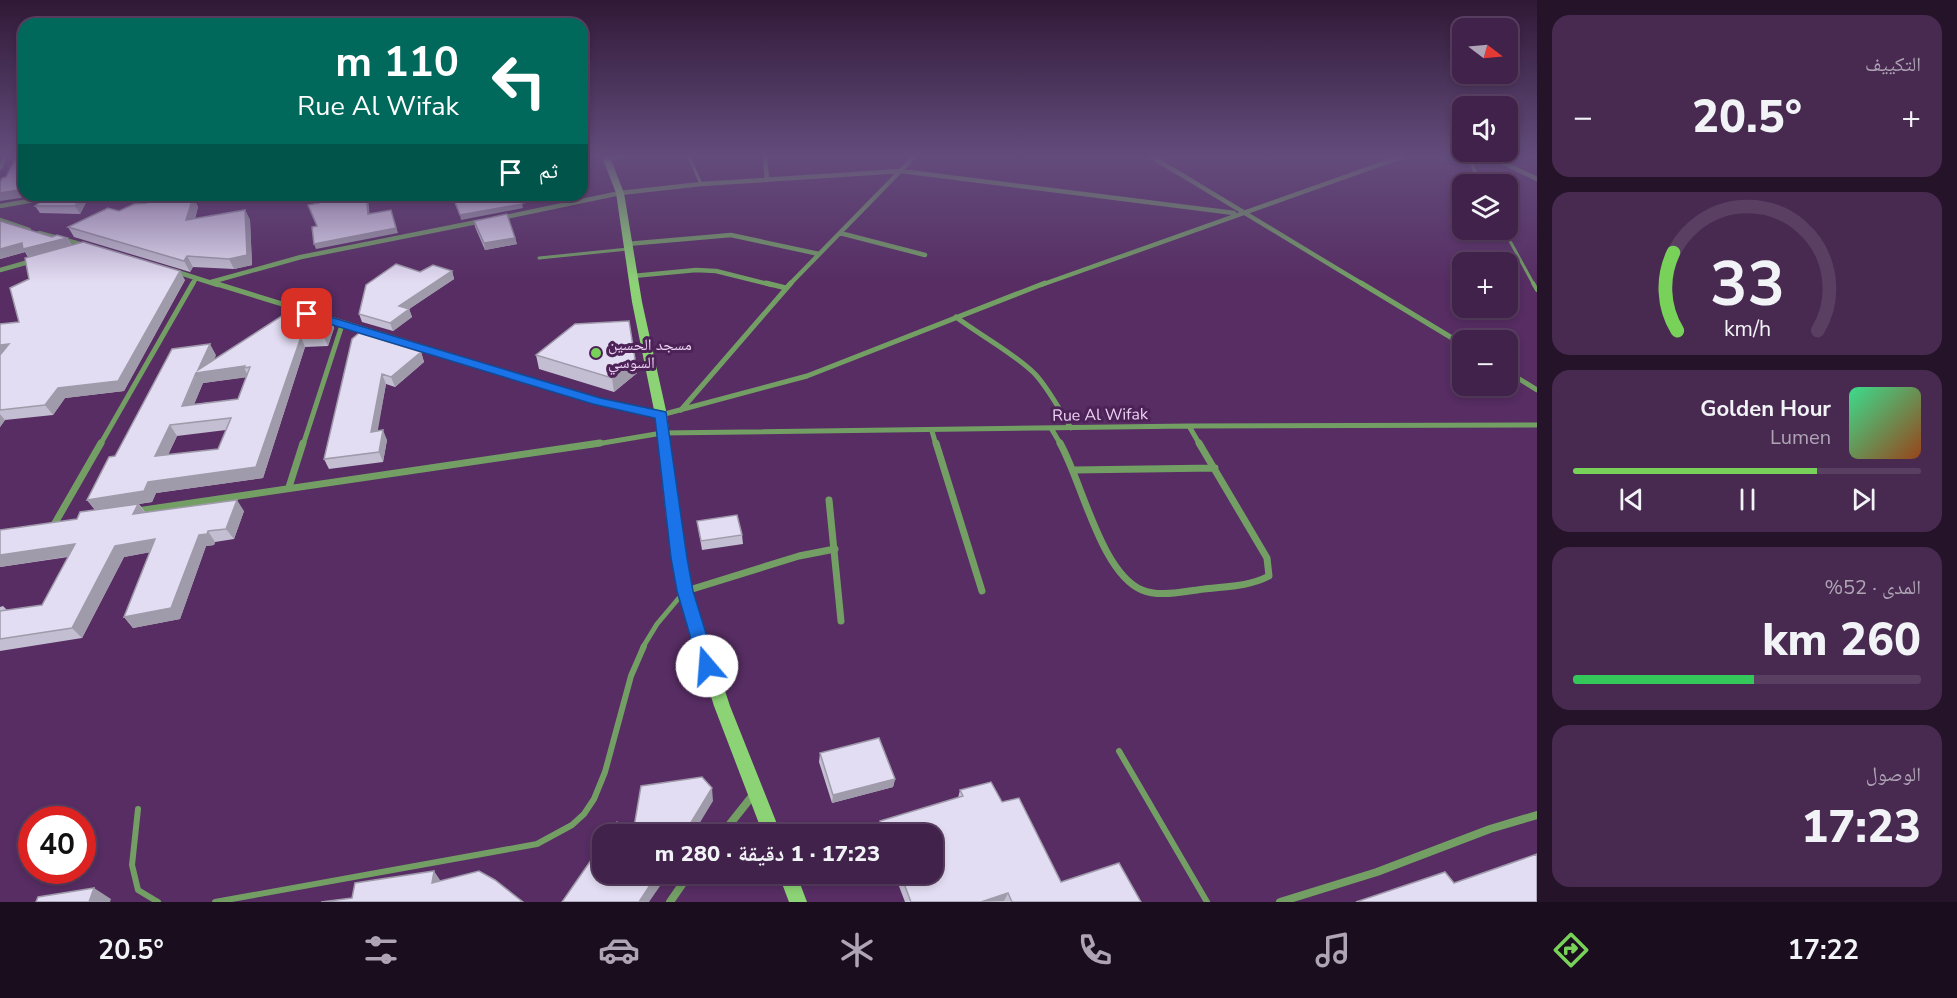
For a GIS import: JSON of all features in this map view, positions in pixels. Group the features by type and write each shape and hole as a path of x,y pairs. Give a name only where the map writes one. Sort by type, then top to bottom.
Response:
{"street":[{"path":"621,199 633,276 661,415 673,517 685,591 707,666 768,824"},
{"path":"679,411 786,288 873,199"},
{"path":"1126,199 1238,213"},
{"path":"1223,199 1452,338"},
{"path":"164,268 342,325 598,401 661,415 807,376 956,317 1238,213 1284,199"},
{"path":"0,206 29,201"},
{"path":"211,282 300,257 580,201"},
{"path":"0,220 87,246 77,249"},
{"path":"840,233 925,255"},
{"path":"628,246 714,235 731,235 819,254"},
{"path":"0,270 44,258"},
{"path":"633,276 696,270 716,271 786,288"},
{"path":"55,523 196,278"},
{"path":"956,317 985,339 1012,355 1036,375 1071,428"},
{"path":"289,487 342,325"},
{"path":"1518,378 1537,390"},
{"name":"Rue Al Wifak","path":"126,513 663,433 1190,426 1537,425"},
{"path":"1051,428 1074,470 1110,556 1118,570 1136,588 1160,593 1248,584 1269,576 1267,558 1190,426"},
{"path":"932,431 982,591"},
{"path":"1074,470 1215,468"},
{"path":"829,500 841,621"},
{"path":"44,525 66,522"},
{"path":"685,591 799,556 835,549"},
{"path":"730,824 756,791"},
{"path":"1280,902 1377,872 1490,829 1537,815"},
{"path":"670,902 682,884"},
{"path":"791,884 798,902"}],"lane":[{"path":"1510,240 1537,290"},
{"path":"539,258 628,246"},
{"path":"215,902 537,844 565,831 588,810 605,774 630,677 647,639 664,612 685,591"},
{"path":"1119,751 1207,902"},
{"path":"138,809 132,865 138,890 159,902"}],"building":[{"path":"42,201 78,201 75,206 35,206"},
{"path":"148,201 192,201 186,220 245,210 247,255 229,259 187,256 184,261 68,227 108,208 119,211 134,204 147,203"},
{"path":"318,201 367,201 368,214 391,210 396,228 314,244 312,227 317,226 308,205 319,203"},
{"path":"454,201 521,201 522,204 460,215"},
{"path":"507,214 515,238 484,243 474,221"},
{"path":"0,221 52,237 57,235 67,238 23,249 22,243 0,249"},
{"path":"83,242 180,271 118,381 58,388 45,405 0,410 0,355 9,344 0,345 0,324 19,322 10,288 29,279 25,258"},
{"path":"396,264 420,272 433,265 452,271 399,306 409,309 390,323 359,314 366,285"},
{"path":"291,310 315,317 320,314 330,317 323,335 301,337 256,467 148,482 144,491 87,500 109,457 115,456 172,349 210,344 198,370","holes":["245,366 244,368 250,367 238,399 182,406 196,373","231,418 218,449 155,456 170,425"]},
{"name":"مسجد الحسين السوسي","path":"629,321 635,359 612,378 536,355 575,324"},
{"path":"359,333 421,352 391,377 382,374 371,432 383,430 379,452 324,459 352,339"},
{"path":"237,500 226,529 208,531 207,534 199,535 171,608 124,617 155,539 115,546 72,628 0,639 0,611 42,605 75,544 0,555 0,530 77,519 80,512 138,504 133,514"},
{"path":"737,515 742,535 701,541 697,521"},
{"path":"879,738 895,779 833,795 820,753"},
{"path":"702,777 712,788 690,824 635,824 641,786"},
{"path":"991,782 1002,802 1019,798 1061,882 1119,863 1141,902 1012,902 1008,893 981,902 911,902 904,884 943,884 943,824 881,824 880,821 963,796 960,790"},
{"path":"1537,854 1537,902 1356,902 1445,872 1454,883"},
{"path":"592,859 592,884 651,884 639,902 562,902"},
{"path":"434,871 432,883 479,871 495,880 523,902 321,902 352,898 355,883"},
{"path":"94,888 89,902 36,902 38,897"}],"place":[{"name":"مسجد الحسين السوسي","path":"596,353"}],"route":[{"path":"307,314 598,401 661,415 673,517 685,591 707,666"}]}
